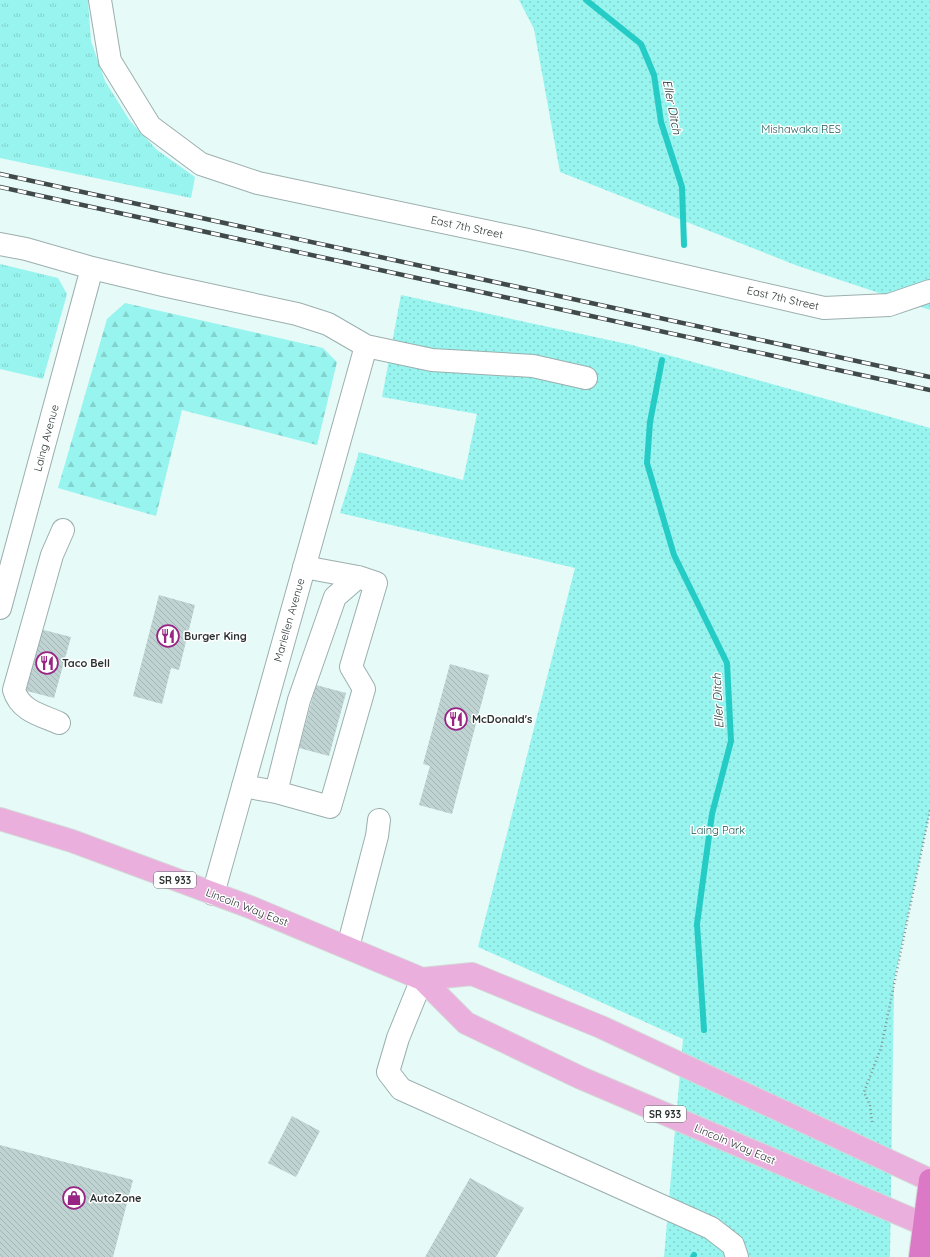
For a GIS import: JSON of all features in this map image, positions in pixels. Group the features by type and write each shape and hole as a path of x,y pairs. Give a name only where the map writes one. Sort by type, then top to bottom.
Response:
{"highway":[{"path":"920,1257 927,1226 930,1180"}],"main road":[{"name":"Lincoln Way East","path":"0,819 72,841 250,907 422,979 466,1023 581,1078 927,1226"},
{"name":"Lincoln Way East","path":"422,979 472,974 601,1027 930,1180"}],"street":[{"name":"East 7th Street","path":"100,0 110,61 150,126 201,164 258,183 528,240 824,308 889,305 930,291"},
{"path":"0,244 26,249 92,268 297,314 328,324 366,346 432,360 533,366 586,378"},
{"name":"Laing Avenue","path":"0,608 92,268"},
{"name":"Mariellen Avenue","path":"213,894 366,346"},
{"path":"59,723 26,709 17,701 14,690 52,555 63,530"},
{"path":"243,786 276,792 330,807 364,689 351,667 376,583 358,577 304,567"},
{"path":"276,792 298,700 322,631 335,597 358,577"},
{"path":"348,947 377,836 379,820"},
{"path":"422,979 398,1038 388,1072 401,1089 711,1228 733,1245 737,1257"}],"path":[{"path":"872,1122 870,1105 864,1092 881,1048 930,810"}],"green space":[{"path":"0,0 88,0 91,41 105,81 130,121 157,150 195,177 191,198 0,158"},
{"name":"Mishawaka RES","path":"519,0 930,0 930,310 798,266 560,172 534,29"},
{"path":"0,264 58,278 67,294 43,379 0,369"},
{"name":"Laing Park","path":"401,295 632,345 930,428 930,811 894,981 890,1257 664,1257 683,1039 478,947 575,568 340,513 359,452 463,480 477,414 382,397"},
{"path":"125,303 323,348 337,362 317,445 182,410 156,516 58,488 107,319"}],"building":[{"name":"Burger King","path":"159,595 195,605 179,670 171,668 162,704 133,696"},
{"name":"Taco Bell","path":"40,629 71,637 54,698 23,690"},
{"name":"McDonald's","path":"450,664 489,675 452,814 419,805 430,766 423,764"},
{"path":"316,685 346,693 329,756 299,748"},
{"path":"292,1116 320,1131 296,1177 268,1163"},
{"path":"0,1145 133,1180 113,1257 0,1257"},
{"path":"470,1178 524,1208 496,1257 425,1257"}],"waterway":[{"name":"Eller Ditch","path":"586,0 641,44 654,75 661,122 682,187 684,245"},
{"name":"Eller Ditch","path":"662,360 650,422 647,463 674,555 727,663 731,741 712,814 697,924 704,1030"}],"railway":[{"path":"0,174 930,377"},
{"path":"0,187 930,390"}],"place":[{"name":"Burger King","path":"168,636"},
{"name":"Taco Bell","path":"47,663"},
{"name":"McDonald's","path":"456,719"},
{"name":"AutoZone","path":"74,1198"}]}
